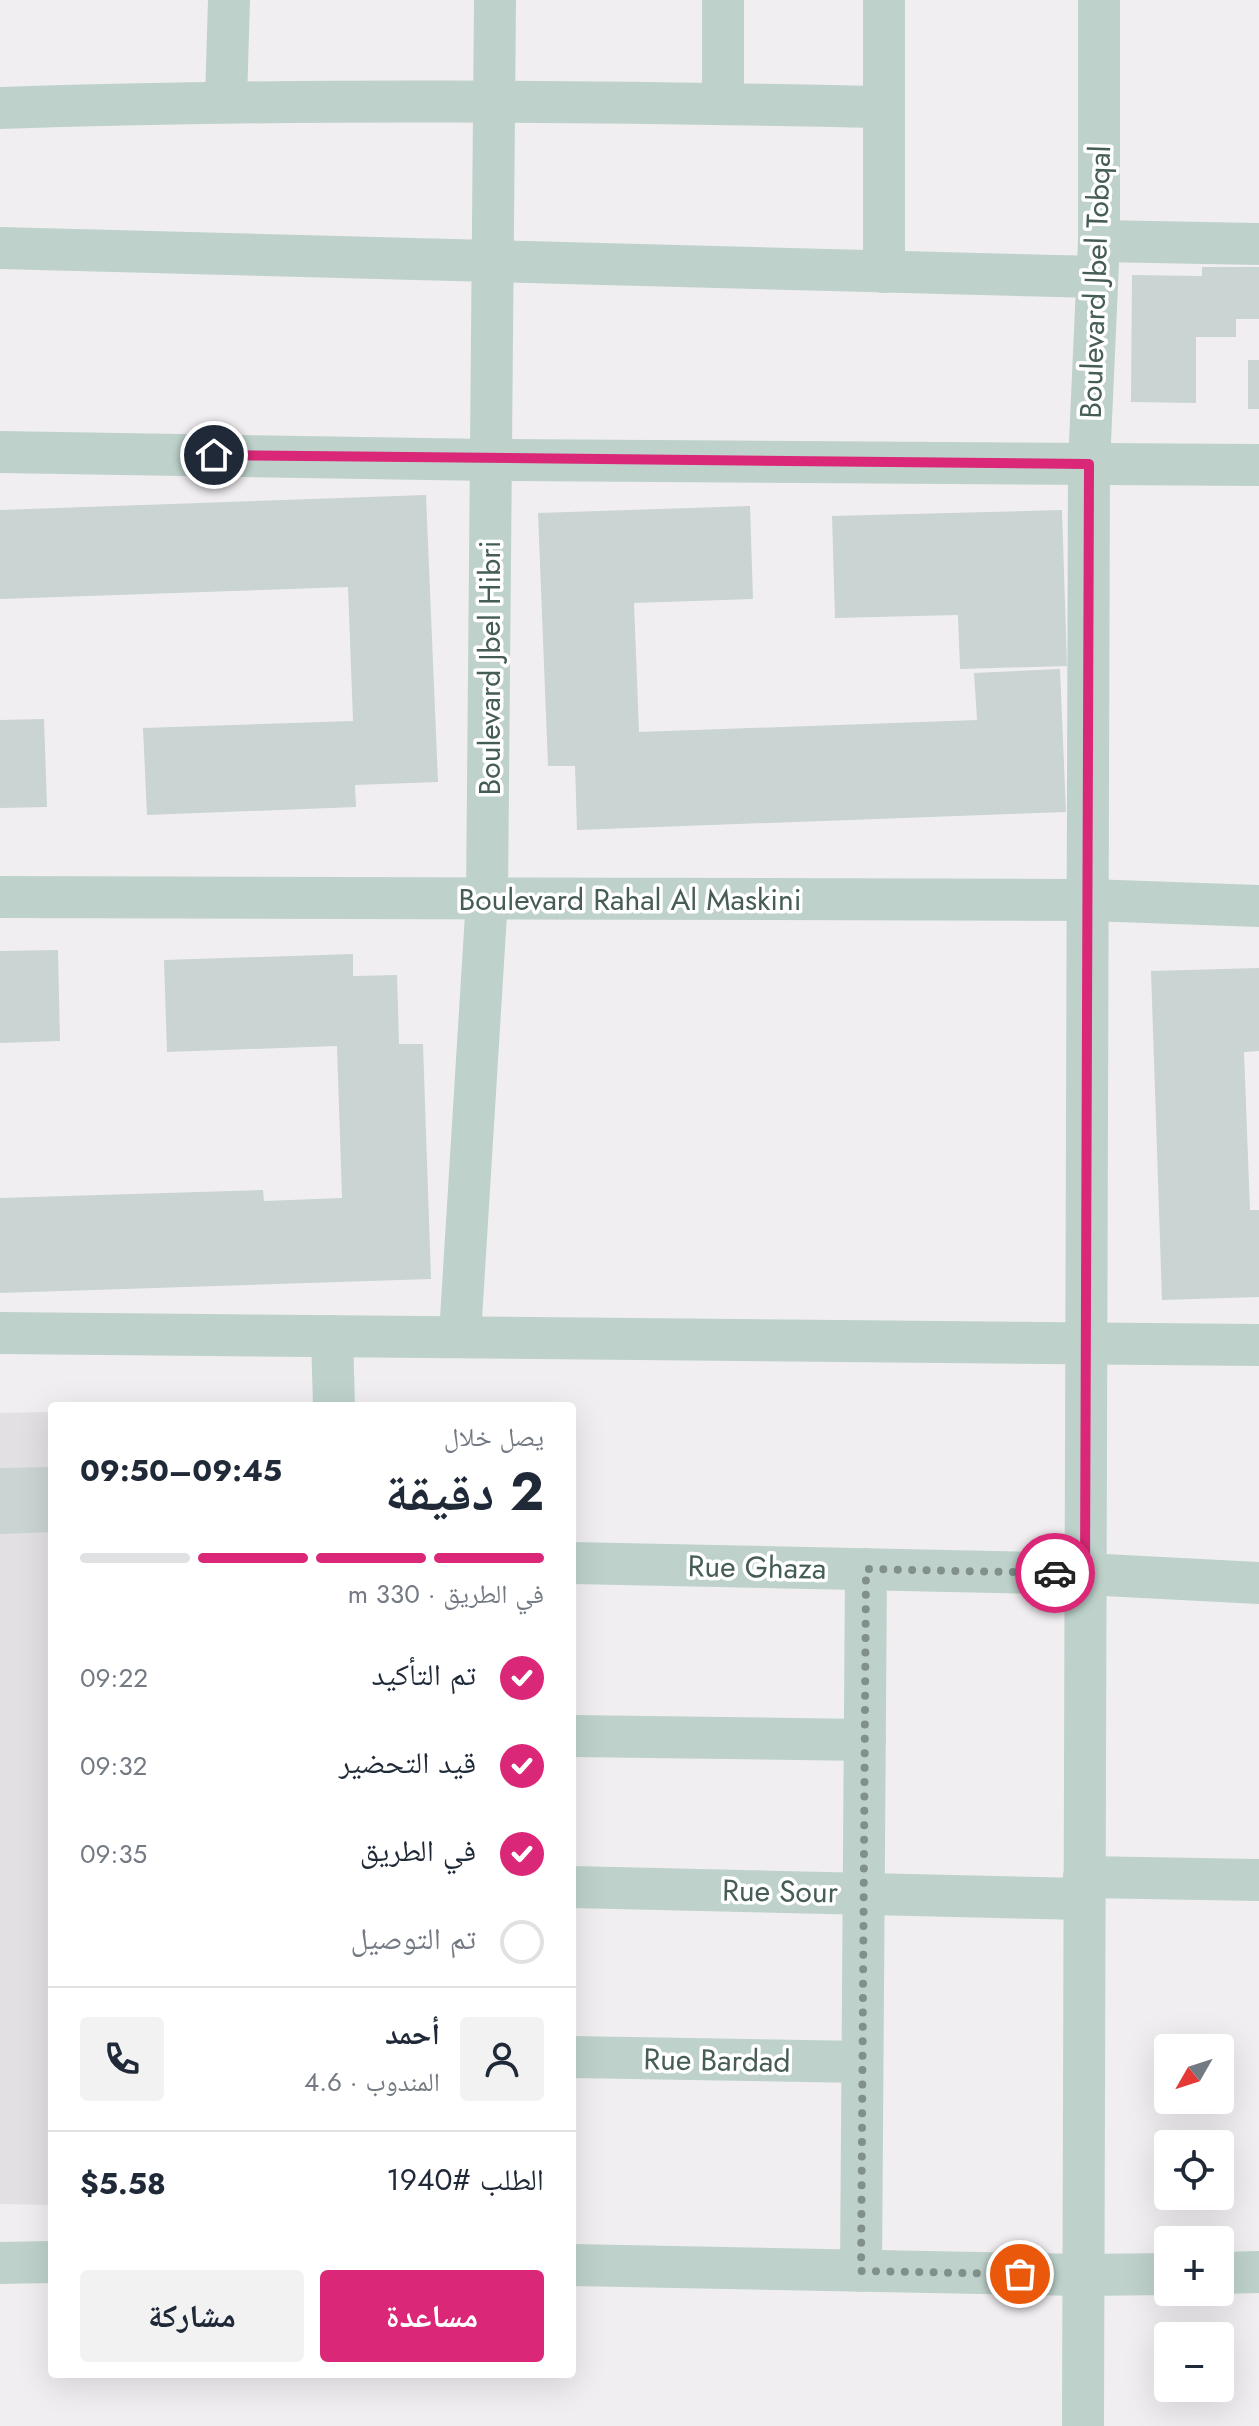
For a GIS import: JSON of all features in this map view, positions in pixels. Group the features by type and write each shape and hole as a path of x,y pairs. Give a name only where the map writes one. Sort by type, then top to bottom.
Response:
{"street":[{"path":"226,100 229,0"},
{"name":"Boulevard Jbel Hibri","path":"460,1335 487,898 495,0"},
{"path":"723,0 723,104"},
{"path":"884,0 884,272"},
{"name":"Boulevard Jbel Tobqal","path":"1083,2426 1089,464 1098,259 1099,0"},
{"path":"0,108 226,100 493,99 884,107"},
{"path":"0,248 884,272 1098,259 1259,244"},
{"path":"0,452 490,460 1259,465"},
{"name":"Boulevard Rahal Al Maskini","path":"0,897 1089,900 1259,906"},
{"path":"0,1333 1259,1345"},
{"path":"332,1336 334,1402"},
{"name":"Rue Ghaza","path":"576,1563 1085,1574 1259,1583"},
{"path":"861,2271 866,1569"},
{"path":"576,1736 865,1740"},
{"name":"Rue Sour","path":"576,1887 864,1892 1084,1888 1259,1880"},
{"name":"Rue Bardad","path":"576,2057 862,2062"},
{"path":"0,2263 48,2262"},
{"path":"576,2265 1154,2274"},
{"path":"1234,2273 1259,2272"}],"shaded area":[{"path":"48,1412 48,2205 0,2204 0,1413"}],"building":[{"path":"1202,267 1259,267 1259,319 1236,319 1236,337 1196,337 1196,403 1131,402 1132,275 1202,276"},
{"path":"1248,360 1259,360 1259,409 1248,409"},
{"path":"426,495 438,782 355,785 356,807 147,815 143,728 353,721 348,587 0,599 0,510"},
{"path":"750,506 753,599 634,603 639,732 977,720 974,673 1060,669 1066,812 577,830 575,766 548,766 538,513"},
{"path":"1062,510 1067,666 960,669 958,615 835,618 832,516"},
{"path":"44,719 47,807 0,808 0,720"},
{"path":"58,950 60,1041 0,1043 0,951"},
{"path":"353,954 353,976 397,975 399,1044 423,1044 431,1279 0,1293 0,1198 263,1190 264,1201 342,1198 337,1046 167,1052 164,960"},
{"path":"1259,968 1259,1051 1244,1052 1250,1210 1259,1210 1259,1297 1162,1300 1151,971"},
{"path":"48,1467 48,1532 0,1534 0,1468"}],"way so far":[{"path":"1020,2274 861,2271 866,1569 1055,1573"}],"route":[{"path":"214,455 1089,464 1085,1574 1055,1573"}]}
